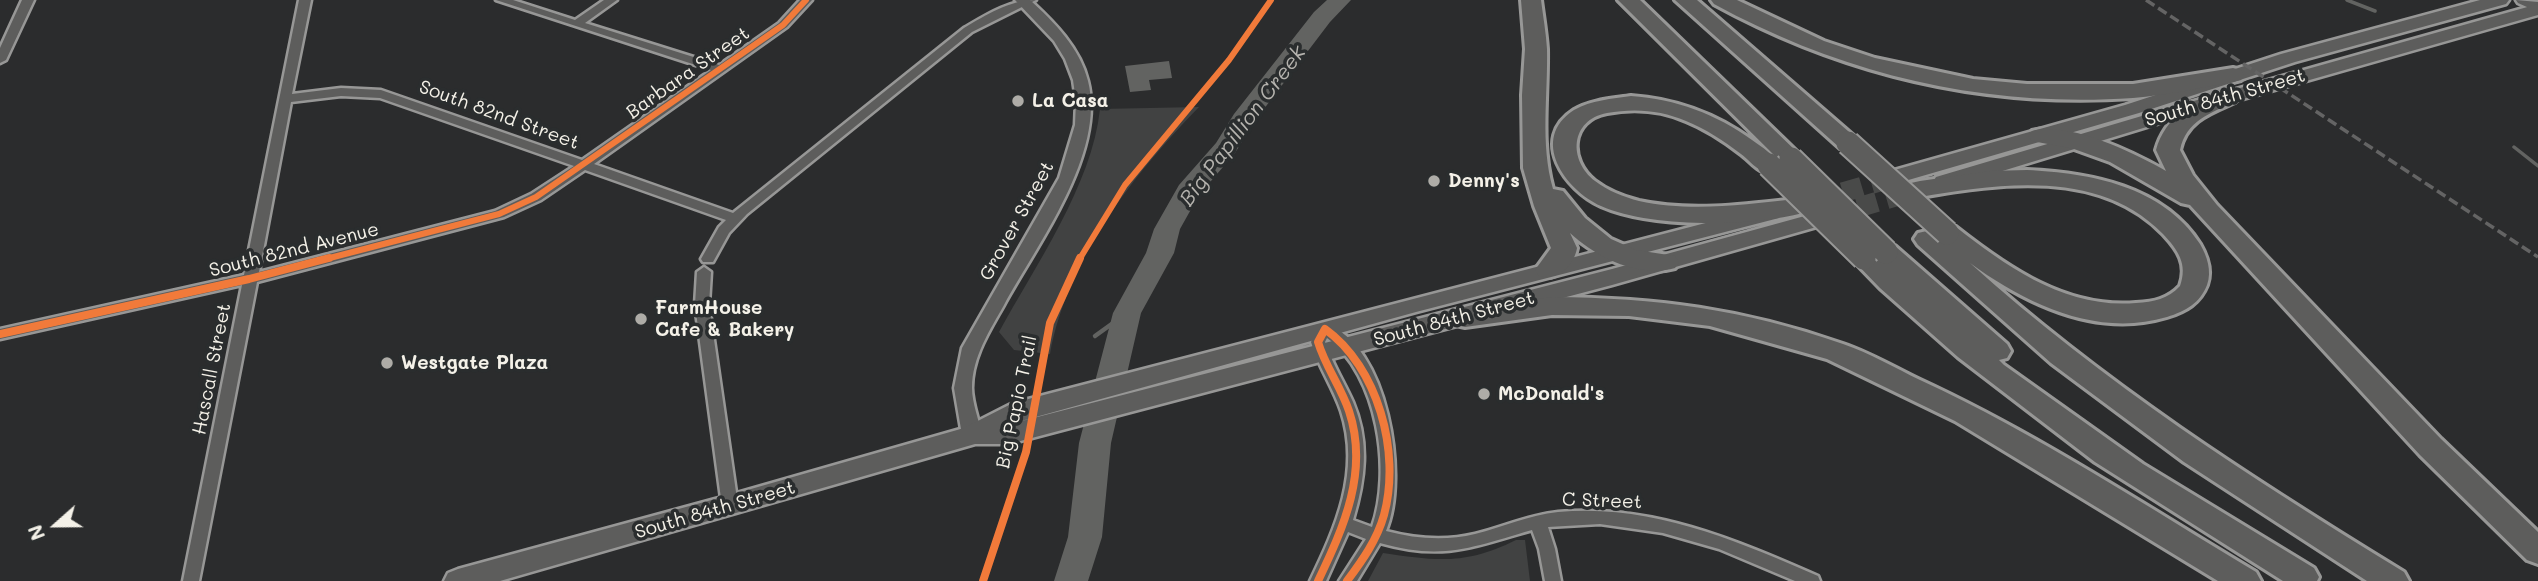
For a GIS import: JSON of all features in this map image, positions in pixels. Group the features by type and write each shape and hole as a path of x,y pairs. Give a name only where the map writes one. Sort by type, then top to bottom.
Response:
{"highway":[{"path":"1531,0 1536,49 1532,105 1539,186 1564,248 1563,255 1548,270"},
{"path":"1629,0 1780,162 1978,359 2079,436 2147,482 2306,579"},
{"path":"1673,0 1839,146"},
{"path":"1685,0 1937,236 2026,327 2137,414 2242,486 2393,581"},
{"path":"1721,0 1772,27 1850,57 1916,74 1984,86 2038,91 2114,92 2230,86"},
{"path":"2230,86 2182,120 2172,133 2168,150 2183,178 2417,435 2538,551"},
{"path":"1780,162 1713,124 1657,105 1614,104 1590,111 1572,124 1564,145 1571,169 1591,188 1605,197 1641,209 1696,215 1801,211"},
{"path":"2040,136 2078,142 2160,178 2196,201 2231,232"},
{"path":"1535,150 1549,187 1563,210 1587,234 1615,253 1635,261 1666,262"},
{"path":"1910,185 2033,176 2103,188 2126,197 2165,220 2190,248 2196,263 2196,278 2192,290 2171,306 2139,314 2097,312 2055,300 2010,278 1937,236"},
{"path":"1465,317 1552,306 1629,307 1710,317 1791,337 1837,352 1965,413 2245,581"}],"main road":[{"name":"South 84th Street","path":"1910,185 2078,142 2230,86 2500,0"},
{"name":"South 84th Street","path":"1910,185 2040,136 2538,8"},
{"name":"South 84th Street","path":"1199,373 1321,354 1465,317 1666,262 1801,211"},
{"name":"South 84th Street","path":"458,581 730,506 1011,423 1199,373 1325,329 1615,253 1801,211"}],"street":[{"path":"0,60 28,0"},
{"name":"Hascall Street","path":"191,581 305,0"},
{"path":"502,0 720,69"},
{"path":"576,23 611,0"},
{"name":"Barbara Street","path":"583,166 783,25 806,0"},
{"path":"2523,0 2538,8"},
{"path":"730,506 702,305 706,265 724,230 735,218 968,30 1026,1"},
{"name":"Grover Street","path":"972,435 963,388 971,348 1067,178 1077,154 1084,122 1081,82 1070,52 1055,30 1026,1"},
{"name":"South 82nd Street","path":"285,99 341,92 381,94 735,218"},
{"name":"South 82nd Avenue","path":"0,334 249,279 499,214 536,197 583,166"},
{"path":"1318,581 1352,504 1356,481 1356,435 1349,411 1321,354 1318,342 1325,329 1339,335 1349,346 1380,414 1388,447 1390,478 1386,507 1376,536 1347,581"},
{"name":"C Street","path":"1344,524 1408,544 1445,546 1476,541 1538,523 1581,518 1673,528 1736,547 1812,581"},
{"path":"1538,523 1548,549 1553,581"}],"shaded area":[{"path":"1169,61 1172,78 1149,80 1151,90 1130,92 1125,66"},
{"path":"1199,107 1150,161 1106,220 1071,285 1050,354 1014,350 999,332 1074,196 1095,138 1100,109"},
{"path":"1516,540 1525,540 1530,581 1368,581 1383,553 1451,559 1482,554"}],"waterway":[{"name":"Big Papillion Creek","path":"1071,581 1085,537 1095,443 1127,313 1160,253 1167,229 1188,191 1226,147 1243,119 1322,17 1340,0"},
{"path":"2347,0 2375,11"},
{"path":"2514,147 2538,166"},
{"path":"1095,336 1127,313"}],"tunnel":[{"path":"1814,201 1898,176"},
{"path":"1829,216 1914,191"}],"railway":[{"path":"2146,0 2538,257"}],"cycle path":[{"path":"0,334 249,279 499,214 536,197 568,176 783,25 806,0"},
{"name":"Big Papio Trail","path":"983,581 1026,452 1050,323 1058,302 1091,237 1125,185 1229,60 1271,0"},
{"path":"1318,581 1337,541 1352,499 1357,455 1349,411 1318,342 1325,329 1342,341 1369,382 1385,434 1388,460 1389,485 1384,516 1371,545 1347,581"}],"place":[{"name":"La Casa","path":"1018,101"},
{"name":"Denny's","path":"1434,181"},
{"name":"FarmHouse Cafe & Bakery","path":"641,319"},
{"name":"Westgate Plaza","path":"387,363"},
{"name":"McDonald's","path":"1484,394"}]}
